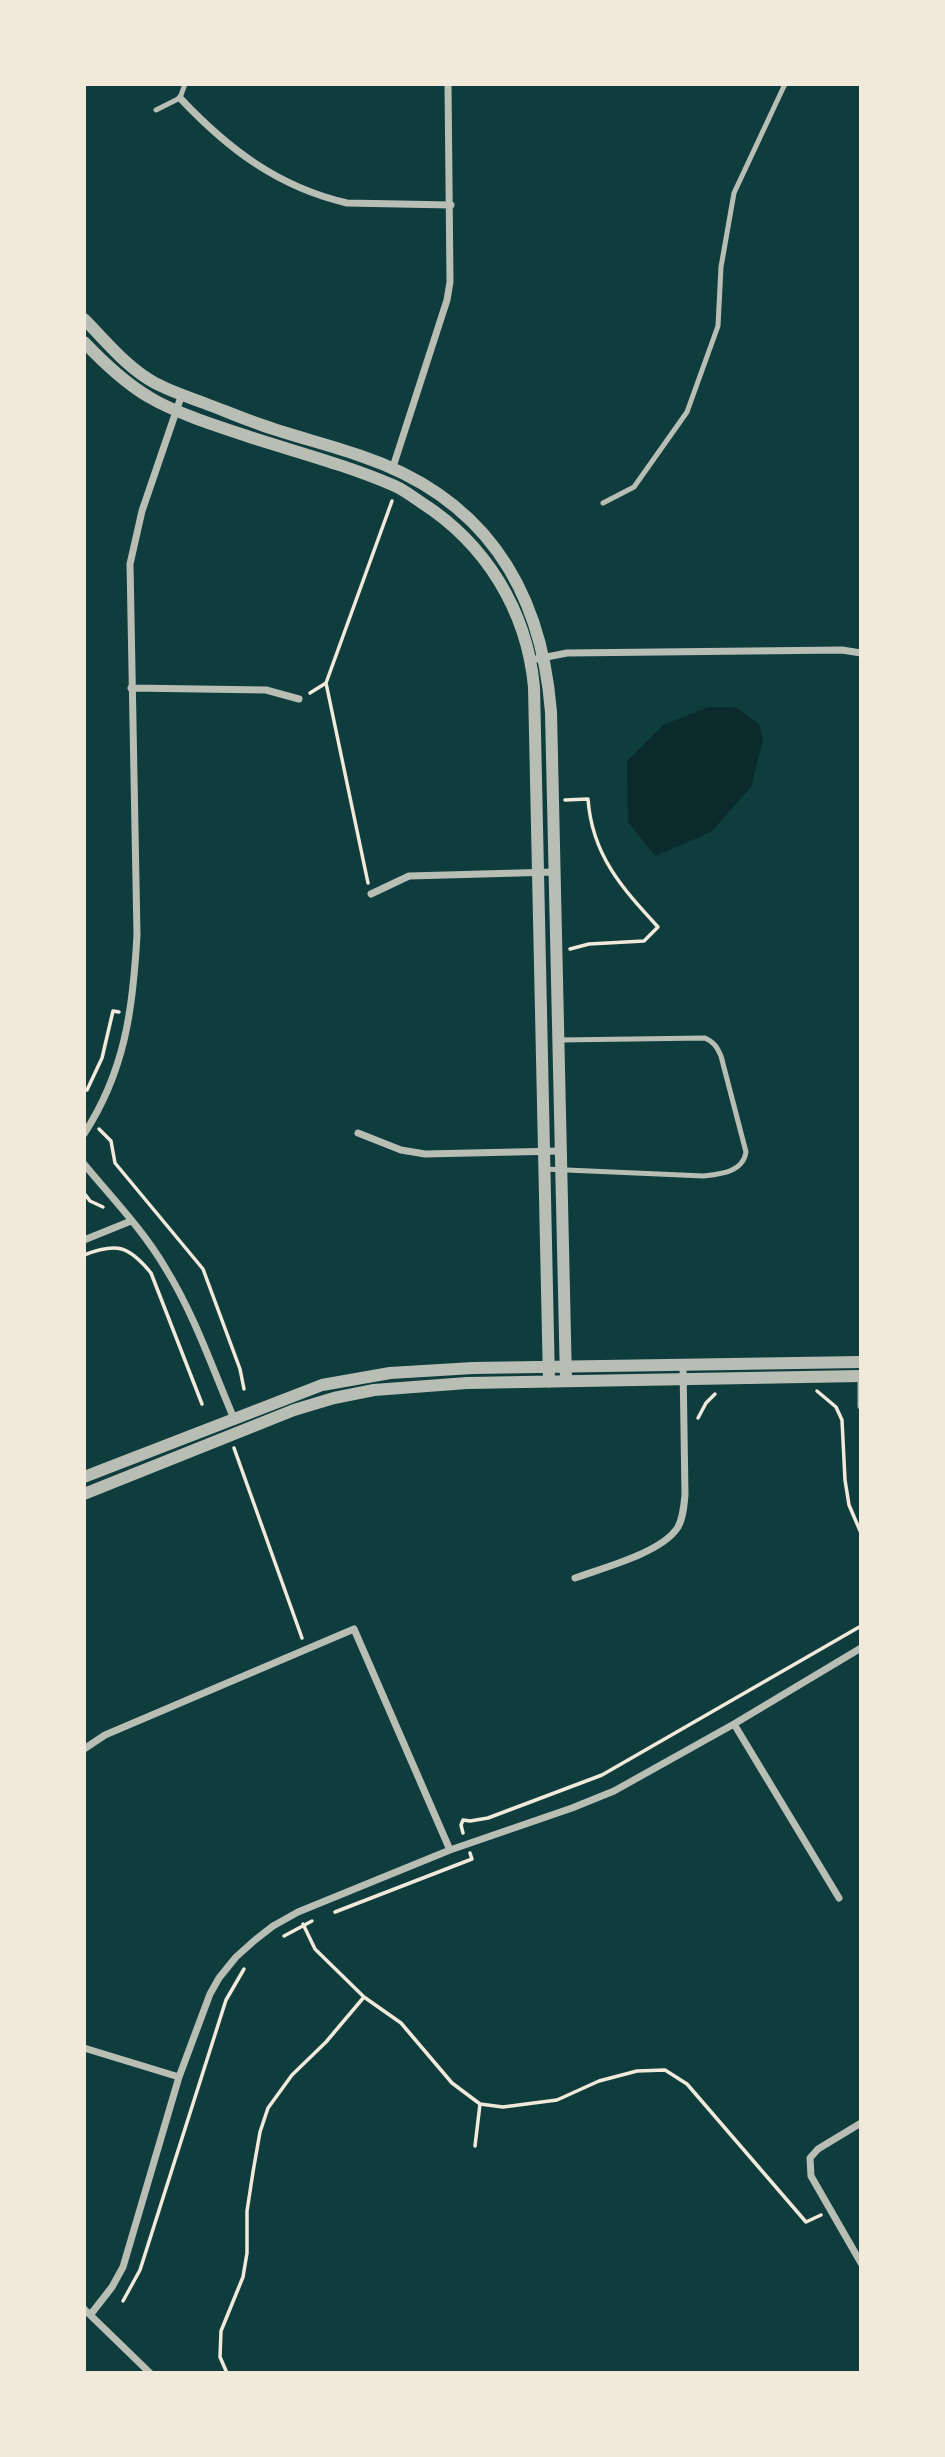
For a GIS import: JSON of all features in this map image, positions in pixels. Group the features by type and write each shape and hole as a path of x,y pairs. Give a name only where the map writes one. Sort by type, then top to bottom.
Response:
{"street":[{"path":"392,485 393,468 447,300 451,205 449,84"},
{"path":"180,98 211,131 259,168 331,200 347,204 451,205"},
{"path":"84,319 129,364 154,383 260,425 393,468 439,494 469,518 507,563 526,600 551,712 566,1381"},
{"path":"84,342 150,398 226,429 392,485 448,522 491,568 538,658 535,726 549,1382"},
{"path":"84,1134 113,1080 130,1013 137,935 130,564 142,511 182,394"},
{"path":"538,658 567,653 600,652 842,650 861,653"},
{"path":"131,688 266,690 299,699"},
{"path":"370,894 409,877 555,872"},
{"path":"358,1133 401,1150 425,1154 560,1151"},
{"path":"84,1164 166,1268 234,1420 235,1435"},
{"path":"84,1240 131,1221"},
{"path":"84,1477 322,1385 364,1376 421,1370 861,1362 861,1406"},
{"path":"575,1578 651,1549 666,1540 678,1527 684,1510 685,1495 683,1365"},
{"path":"84,1494 316,1403 373,1390 431,1385 566,1381 861,1376"},
{"path":"84,1749 105,1735 354,1629 450,1850"},
{"path":"150,2373 88,2312 112,2287 123,2267 179,2077 210,1994 236,1956 273,1926 298,1912 450,1850 614,1791 734,1724 861,1648"},
{"path":"734,1724 839,1898"},
{"path":"84,2048 179,2077"},
{"path":"861,2123 818,2149 810,2158 811,2176 861,2263"}],"lane":[{"path":"156,110 180,98 186,84"},
{"path":"604,503 634,487 687,412 718,326 721,267 734,193 785,84"},
{"path":"544,1169 704,1176 740,1166 745,1160 746,1152 721,1056 710,1040 558,1040"}],"path":[{"path":"370,894 326,683 392,485"},
{"path":"299,699 326,683"},
{"path":"84,1090 87,1090 102,1058 113,1011 130,1013"},
{"path":"91,1123 111,1141 115,1163 203,1269 240,1369 244,1389"},
{"path":"84,1255 102,1248 124,1248 136,1255 151,1273 202,1404"},
{"path":"804,1390 818,1391 828,1399 842,1420 849,1505 861,1533"},
{"path":"698,1418 714,1395 725,1391"},
{"path":"235,1435 306,1650"},
{"path":"325,1916 472,1859 461,1825 463,1819 470,1821 488,1818 602,1775 861,1626"},
{"path":"298,1912 315,1949 364,1997 401,2023 452,2083 480,2104 502,2106 557,2100 599,2081 637,2071 664,2070 687,2084 806,2222 830,2211"},
{"path":"277,1940 313,1921"},
{"path":"122,2301 140,2270 226,2000 251,1961"},
{"path":"227,2373 220,2357 221,2331 243,2277 247,2253 247,2211 260,2132 268,2108 292,2075 326,2042 364,1997"},
{"path":"475,2146 480,2104"}],"water":[{"path":"709,707 735,707 759,724 763,739 751,787 711,832 655,856 628,822 627,761 663,725"}]}
